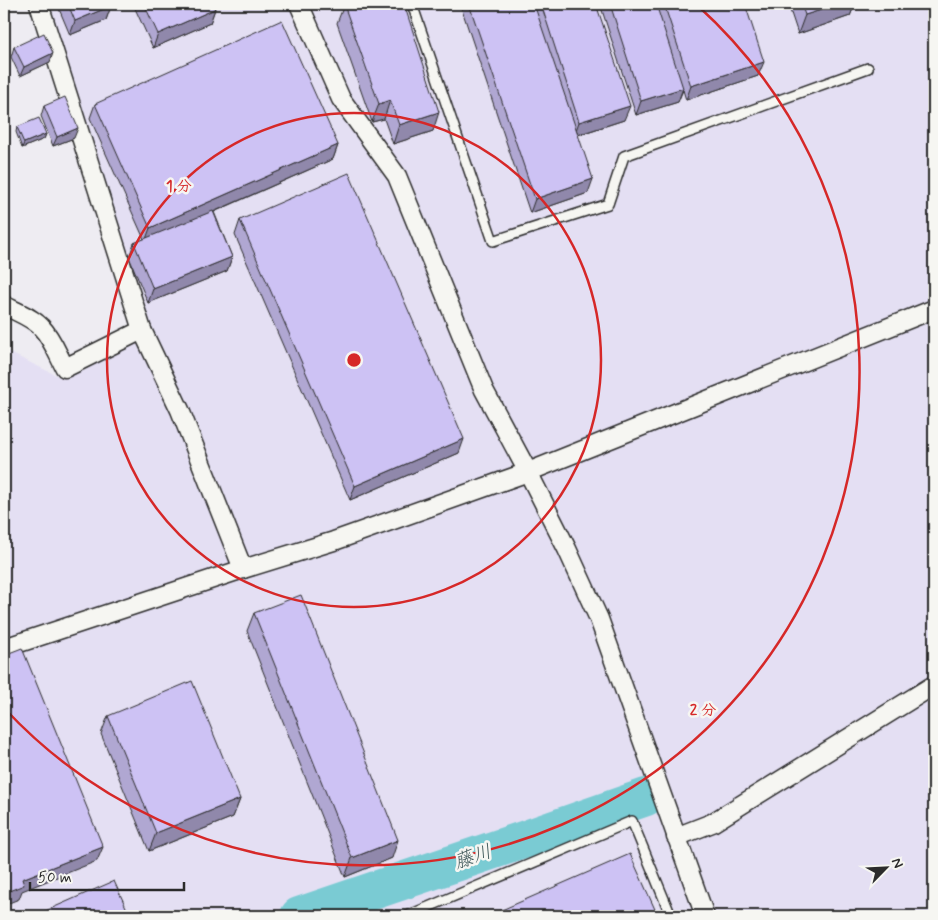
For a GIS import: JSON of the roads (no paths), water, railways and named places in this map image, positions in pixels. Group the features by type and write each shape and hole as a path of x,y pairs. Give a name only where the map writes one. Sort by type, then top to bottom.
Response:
{"street":[{"path":"39,4 142,330 180,410 243,568"},
{"path":"299,4 341,99 396,176 484,390 567,549 599,619 705,916"},
{"path":"4,305 40,327 48,336 65,368 142,330"},
{"path":"4,648 243,568 334,542 528,472 934,308"},
{"path":"676,836 712,823 934,685"}],"lane":[{"path":"412,4 492,242 608,204 624,156 868,68"},
{"path":"407,916 632,821 671,916"}],"waterway":[{"name":"藤川","path":"299,916 646,797"}]}
